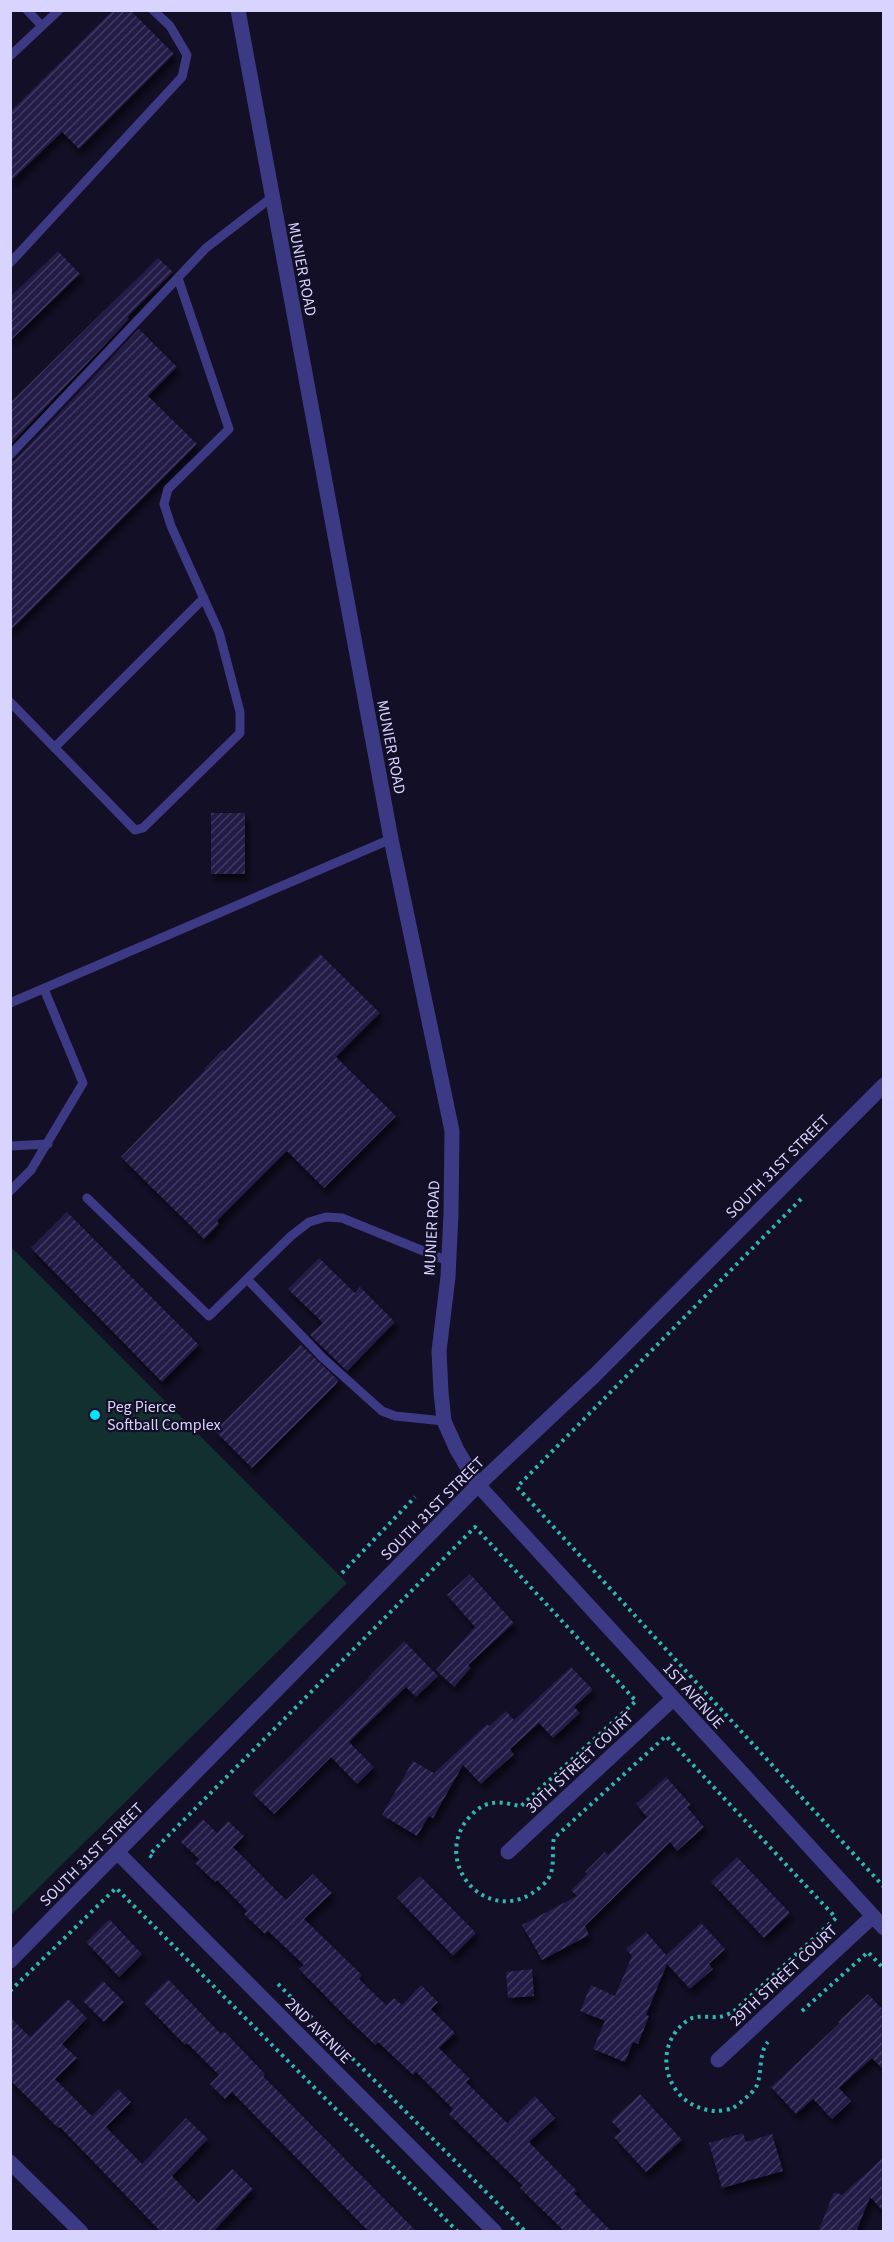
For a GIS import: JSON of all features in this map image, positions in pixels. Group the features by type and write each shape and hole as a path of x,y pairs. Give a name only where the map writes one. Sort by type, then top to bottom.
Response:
{"street":[{"name":"MUNIER ROAD","path":"238,10 391,839 452,1131 448,1261 439,1352 444,1421 457,1450 478,1485"},
{"name":"SOUTH 31ST STREET","path":"10,1961 478,1485 595,1375 884,1085"},
{"name":"1ST AVENUE","path":"478,1485 878,1922"},
{"name":"30TH STREET COURT","path":"508,1852 674,1699"},
{"name":"2ND AVENUE","path":"118,1853 495,2232"},
{"name":"29TH STREET COURT","path":"718,2060 878,1922"},
{"path":"10,2162 81,2232"}],"lane":[{"path":"27,10 42,26"},
{"path":"10,57 59,10"},
{"path":"10,263 182,76 187,55 170,26 153,10"},
{"path":"10,455 206,248 271,198"},
{"path":"10,702 135,830 143,828 240,733 240,712 219,632 171,526 164,504 168,489 229,429 178,278"},
{"path":"55,747 204,598"},
{"path":"10,1003 391,839"},
{"path":"10,1191 31,1170 83,1083 44,988"},
{"path":"10,1146 48,1144"},
{"path":"87,1198 209,1316 291,1236 309,1222 326,1217 342,1218 448,1261"},
{"path":"247,1279 323,1358 382,1411 395,1416 444,1421"}],"path":[{"path":"809,1191 517,1487 884,1887"},
{"path":"342,1573 415,1497"},
{"path":"157,1863 149,1855 475,1527 636,1701 521,1806 492,1803 469,1816 460,1831 456,1846 463,1877 484,1898 511,1903 536,1891 549,1878 553,1864 552,1850 555,1838 666,1736 836,1918 733,2012 720,2017 690,2018 681,2026 666,2048 668,2076 675,2090 694,2105 707,2110 732,2109 754,2091 760,2057 765,2044 774,2036"},
{"path":"10,1991 116,1888 458,2232"},
{"path":"800,2013 868,1952 884,1969"},
{"path":"275,1980 526,2232"}],"green space":[{"name":"Peg Pierce Softball Complex","path":"10,1246 347,1583 11,1915 10,1915"}],"building":[{"path":"113,10 130,10 174,54 79,149 62,132 10,182 10,112"},
{"path":"58,251 80,274 10,341 10,297"},
{"path":"158,258 173,272 127,317 129,319 10,445 10,403"},
{"path":"139,329 177,367 148,396 197,444 10,631 10,462 15,460"},
{"path":"211,813 245,813 245,874 211,874"},
{"path":"320,954 380,1013 336,1057 396,1116 324,1188 287,1151 217,1221 219,1224 204,1239 121,1157 223,1049 225,1051"},
{"path":"67,1212 199,1345 162,1382 31,1248"},
{"path":"319,1258 355,1293 360,1287 395,1322 347,1371 310,1335 323,1323 288,1289"},
{"path":"301,1345 338,1380 252,1468 215,1431"},
{"path":"470,1574 514,1623 468,1665 471,1668 454,1687 436,1670 475,1627 447,1595"},
{"path":"404,1641 438,1676 416,1697 406,1687 349,1742 374,1767 357,1784 331,1757 274,1814 252,1793"},
{"path":"571,1667 593,1690 574,1707 580,1713 553,1738 539,1723 510,1749 514,1754 481,1784 463,1765 433,1818 429,1816 417,1836 382,1815 413,1761 434,1773 487,1724 489,1726 506,1711 514,1720"},
{"path":"666,1777 691,1805 687,1807 704,1827 677,1851 670,1842 585,1926 589,1935 542,1960 522,1925 577,1896 571,1890 587,1874 585,1872 605,1852 608,1855 647,1817 636,1804"},
{"path":"203,1819 217,1833 228,1821 244,1836 233,1847 286,1900 313,1874 332,1893 304,1919 362,1975 359,1979 386,2005 394,1998 402,2005 421,1985 438,2002 431,2009 455,2033 439,2048 470,2079 466,2082 507,2123 535,2096 555,2118 529,2142 577,2191 574,2193 612,2232 565,2232 520,2188 523,2186 449,2114 453,2109 416,2072 413,2075 378,2042 375,2045 343,2014 299,1969 304,1965 268,1931 265,1934 244,1914 247,1911 217,1880 215,1882 195,1863 199,1859 181,1842"},
{"path":"737,1857 790,1913 764,1938 711,1882"},
{"path":"420,1876 476,1933 453,1956 397,1898"},
{"path":"109,1919 142,1954 119,1977 86,1942"},
{"path":"701,1923 725,1949 709,1964 713,1969 690,1989 667,1964 646,2015 649,2016 638,2044 633,2042 625,2062 593,2049 605,2021 580,2011 591,1985 615,1996 632,1956 626,1949 646,1932 666,1955"},
{"path":"532,1969 534,1996 508,1998 506,1972"},
{"path":"168,1979 221,2034 224,2031 265,2074 263,2076 417,2232 369,2232 232,2092 225,2099 210,2084 219,2075 187,2043 185,2045 144,2003"},
{"path":"103,1981 124,2002 104,2022 83,2001"},
{"path":"868,1994 884,2011 884,2070 872,2058 839,2088 851,2101 832,2119 813,2099 796,2114 771,2087"},
{"path":"68,1999 87,2018 62,2044 77,2058 55,2079 92,2116 118,2089 131,2102 106,2127 142,2164 186,2118 208,2139 172,2176 198,2203 232,2169 253,2189 213,2232 161,2232 60,2127 58,2128 10,2080 10,2017 30,2037"},
{"path":"640,2094 682,2140 646,2172 614,2137 621,2131 611,2121"},
{"path":"743,2133 746,2142 772,2134 783,2171 722,2188 709,2143"},
{"path":"884,2157 884,2212 870,2197 856,2232 818,2232 834,2192 842,2195"}],"place":[{"name":"Peg Pierce Softball Complex","path":"95,1415"}]}
